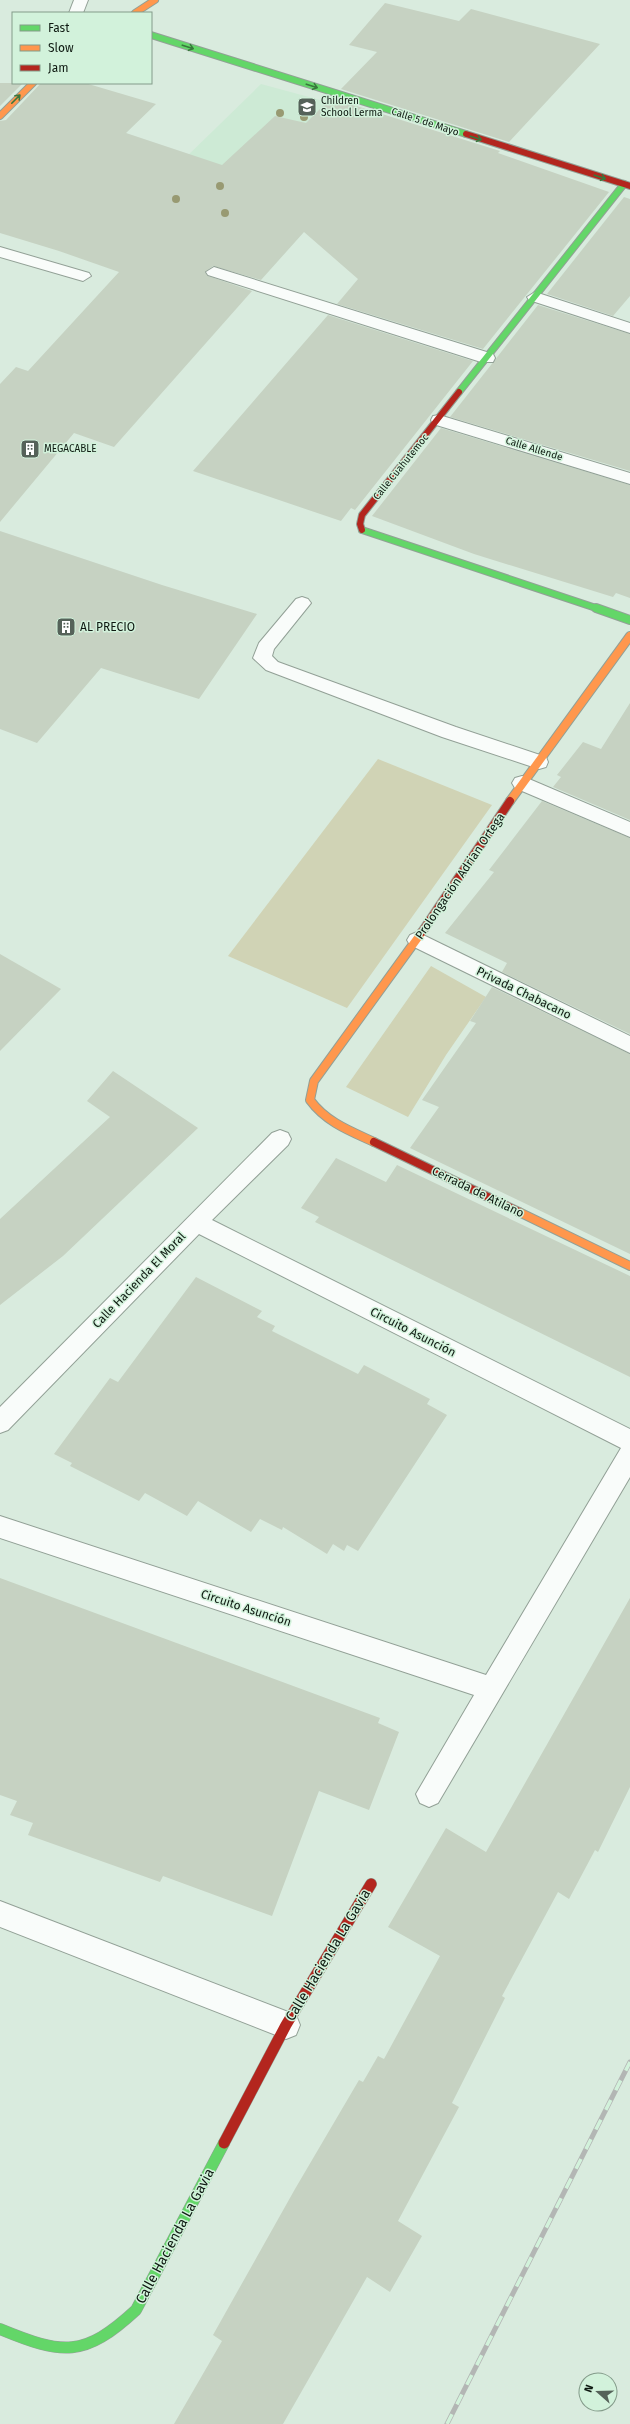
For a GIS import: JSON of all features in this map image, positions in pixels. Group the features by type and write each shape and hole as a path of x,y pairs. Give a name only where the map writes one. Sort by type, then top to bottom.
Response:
{"street":[{"path":"76,12 81,0"},
{"path":"137,12 155,0"},
{"name":"Calle 5 de Mayo","path":"152,35 627,185"},
{"path":"0,116 32,84"},
{"name":"Calle Cuahutemoc","path":"627,185 486,358 439,420 362,515 360,524 362,531 630,620"},
{"path":"0,252 83,276"},
{"path":"214,272 486,358"},
{"path":"535,297 630,328"},
{"name":"Calle Allende","path":"439,420 630,479"},
{"path":"302,602 265,647 262,658 272,666 449,732 539,762"},
{"name":"Prolongación Adrian Ortega","path":"326,1119 316,1110 310,1100 314,1081 417,940 522,783 539,762 630,636"},
{"path":"522,783 630,830"},
{"name":"Privada Chabacano","path":"417,940 630,1045"},
{"name":"Cerrada de Atilano","path":"326,1119 630,1266"},
{"name":"Calle Hacienda El Moral","path":"0,1423 196,1222 280,1139"},
{"name":"Circuito Asunción","path":"196,1222 630,1442"},
{"path":"429,1794 493,1689 630,1455"},
{"name":"Circuito Asunción","path":"0,1527 493,1689"},
{"name":"Calle Hacienda La Gavia","path":"0,2329 32,2344 59,2350 85,2349 107,2337 136,2310 286,2025 371,1884"},
{"name":"Calle Hacienda La Gavia","path":"0,1914 286,2025"}],"shaded area":[{"path":"261,84 357,110 140,202"},
{"path":"378,759 492,805 347,1008 228,956"},
{"path":"431,966 486,997 446,1055 408,1117 346,1087"}],"building":[{"path":"385,3 459,21 471,9 600,44 509,142 341,89 377,52 349,45"},
{"path":"0,83 22,84 0,106"},
{"path":"40,84 88,84 156,104 126,133 222,165 275,116 306,123 331,98 500,151 498,153 609,192 483,349 337,304 358,279 304,232 261,280 213,266 205,272 208,276 252,291 114,447 74,433 0,522 0,384 16,367 28,371 119,272 59,251 0,233 0,121 6,120"},
{"path":"624,197 630,199 630,296 613,316 547,294"},
{"path":"538,305 630,334 630,471 450,417"},
{"path":"328,315 473,361 355,510 351,508 341,521 193,471"},
{"path":"441,428 630,485 630,598 616,593 613,597 474,554 372,516"},
{"name":"AL PRECIO","path":"0,531 162,585 257,614 199,699 101,668 37,743 0,729"},
{"path":"630,703 630,820 553,787 561,777 557,775 583,742 601,749"},
{"path":"542,801 630,838 630,1034 502,972 507,963 445,933 494,872 489,870"},
{"path":"0,954 61,989 0,1051"},
{"path":"492,987 630,1054 630,1254 410,1148 439,1107 422,1100 476,1023 470,1021"},
{"path":"113,1071 198,1128 63,1256 0,1305 0,1219 110,1117 87,1101"},
{"path":"336,1158 386,1182 397,1165 630,1276 630,1377 315,1222 319,1217 301,1208"},
{"path":"196,1277 262,1311 257,1317 275,1326 272,1331 358,1374 364,1365 430,1399 427,1404 447,1415 358,1551 347,1545 344,1551 333,1544 327,1554 283,1527 282,1530 260,1519 251,1532 198,1501 187,1516 145,1493 139,1501 70,1466 72,1463 54,1454 110,1378 118,1382"},
{"path":"0,1578 380,1718 378,1723 399,1732 369,1810 319,1791 272,1916 163,1876 160,1882 28,1835 33,1823 10,1815 17,1801 0,1795"},
{"path":"630,1598 630,1787 598,1852 595,1850 569,1899 558,1892 502,1996 505,1998 452,2103 459,2107 398,2221 422,2236 390,2292 367,2277 283,2424 174,2424 222,2341 213,2335 295,2189 359,2080 363,2082 378,2056 384,2059 440,1956 388,1927 446,1828 486,1852"}],"railway":[{"path":"447,2424 630,2062"}],"traffic: fast":[{"path":"152,35 466,134"},
{"path":"459,392 624,184"},
{"path":"362,530 630,620"},
{"path":"0,2329 41,2344 57,2348 72,2348 87,2345 102,2338 118,2326 136,2310 224,2143"}],"traffic: slow":[{"path":"137,12 155,0"},
{"path":"0,116 32,84"},
{"path":"510,801 630,636"},
{"path":"374,1142 338,1125 316,1108 310,1100 314,1081 422,932"},
{"path":"519,1212 630,1266"}],"traffic: jam":[{"path":"466,134 630,186"},
{"path":"362,530 360,524 362,515 459,392"},
{"path":"422,932 510,801"},
{"path":"374,1142 519,1212"},
{"path":"224,2143 286,2025 371,1884"}],"place":[{"name":"Children School Lerma","path":"307,107"},
{"name":"MEGACABLE","path":"30,449"},
{"name":"AL PRECIO","path":"66,627"}]}
